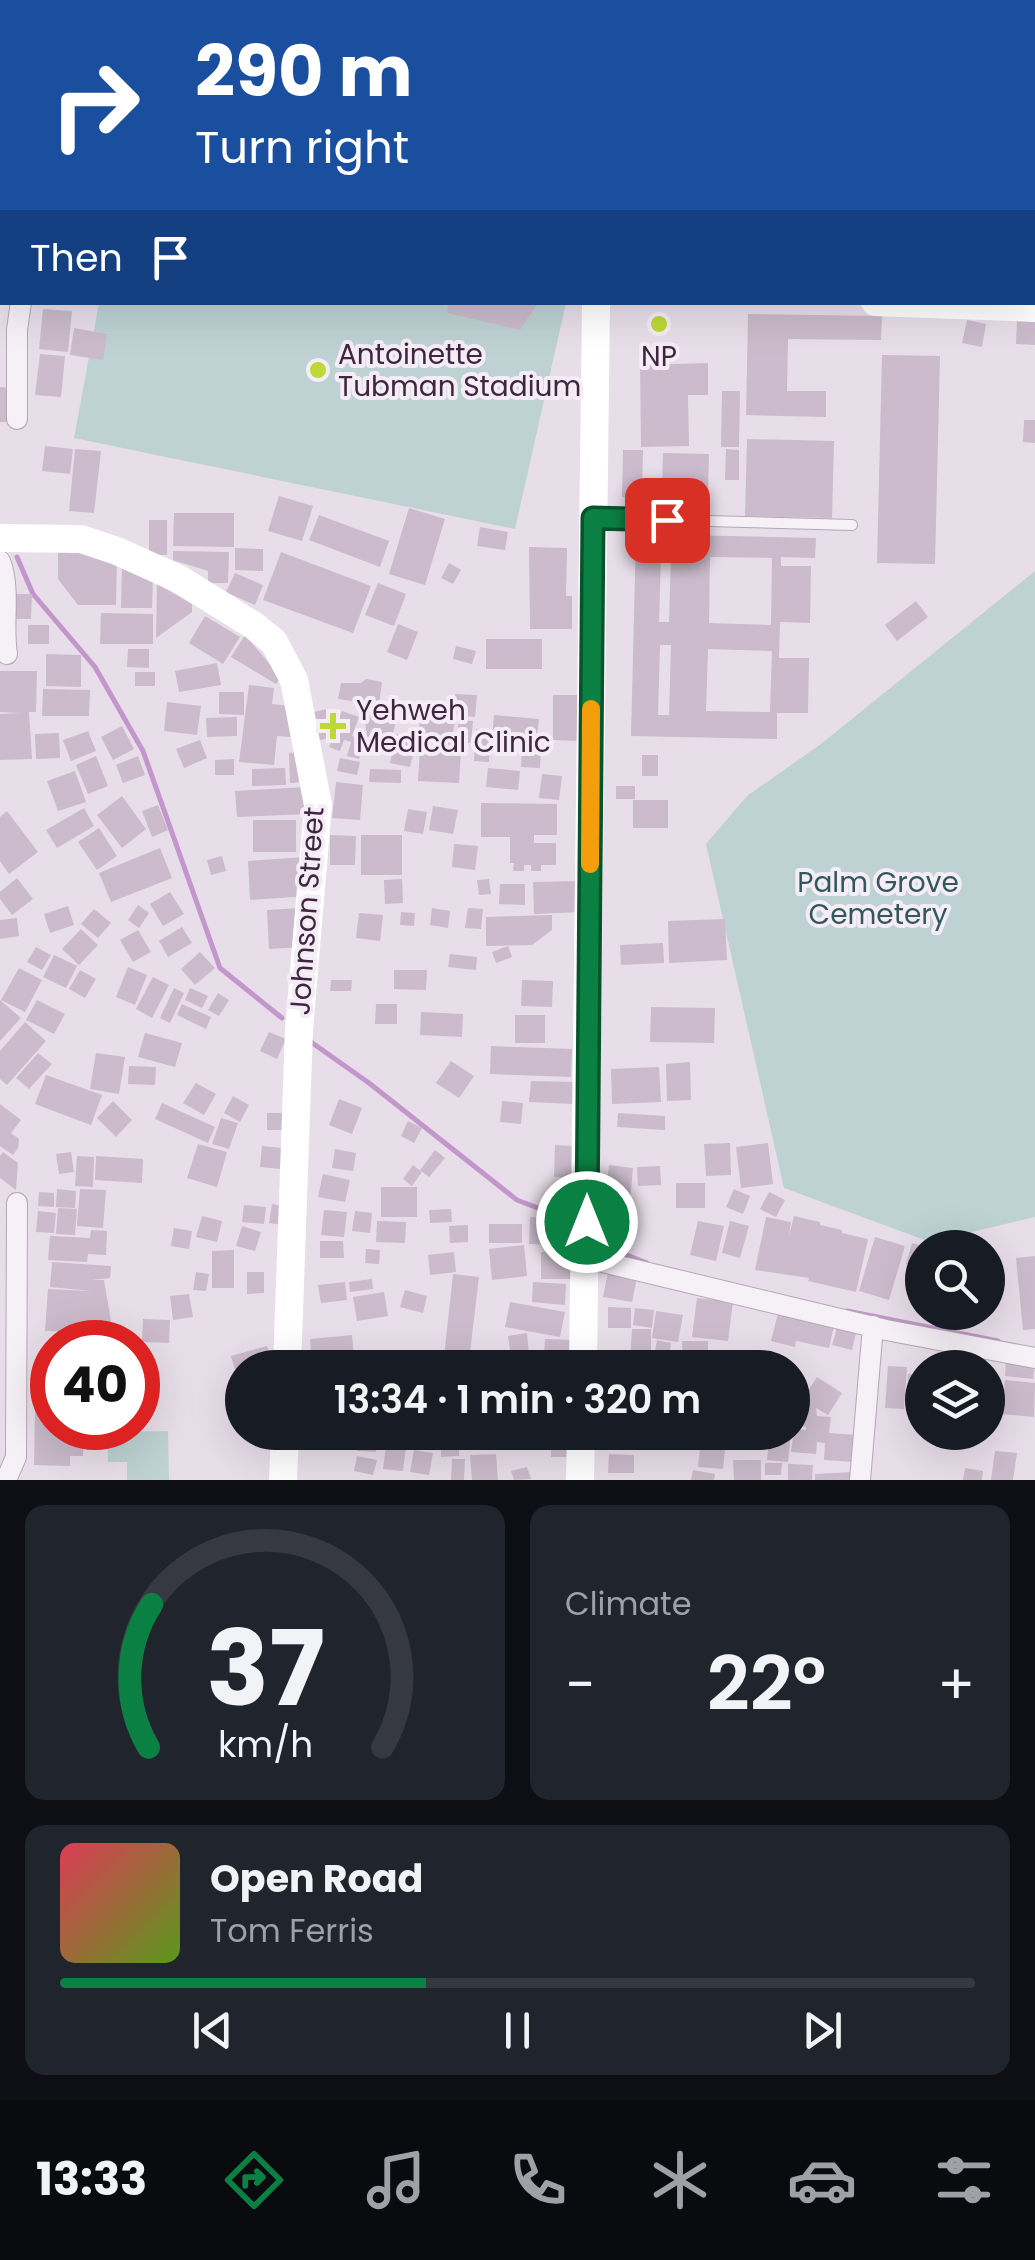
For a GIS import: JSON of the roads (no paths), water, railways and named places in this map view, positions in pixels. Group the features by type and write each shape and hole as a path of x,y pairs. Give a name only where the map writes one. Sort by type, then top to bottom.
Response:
{"street":[{"path":"17,419 21,305"},
{"path":"583,1350 596,305"},
{"path":"956,305 1035,308"},
{"name":"Johnson Street","path":"0,538 81,538 179,579 274,642 294,680 318,805 299,1030 288,1350"},
{"path":"0,560 6,654"},
{"path":"6,1480 16,1457 17,1203"},
{"path":"586,1258 873,1326 1035,1358"},
{"path":"860,1480 873,1326"},
{"path":"283,1480 284,1450"},
{"path":"580,1480 581,1450"}],"lane":[{"path":"593,518 852,525"}],"waterway":[{"path":"17,557 33,594 95,667 143,751 220,968 282,1018"},
{"path":"311,1042 517,1200 556,1215"},
{"path":"596,1243 647,1263"},
{"path":"847,1311 998,1341"}],"place":[{"name":"NP","path":"659,324"},
{"name":"Antoinette Tubman Stadium","path":"318,370"},
{"name":"Yehweh Medical Clinic","path":"333,726"}],"park label":[{"name":"Palm Grove Cemetery","path":"878,898"}]}
